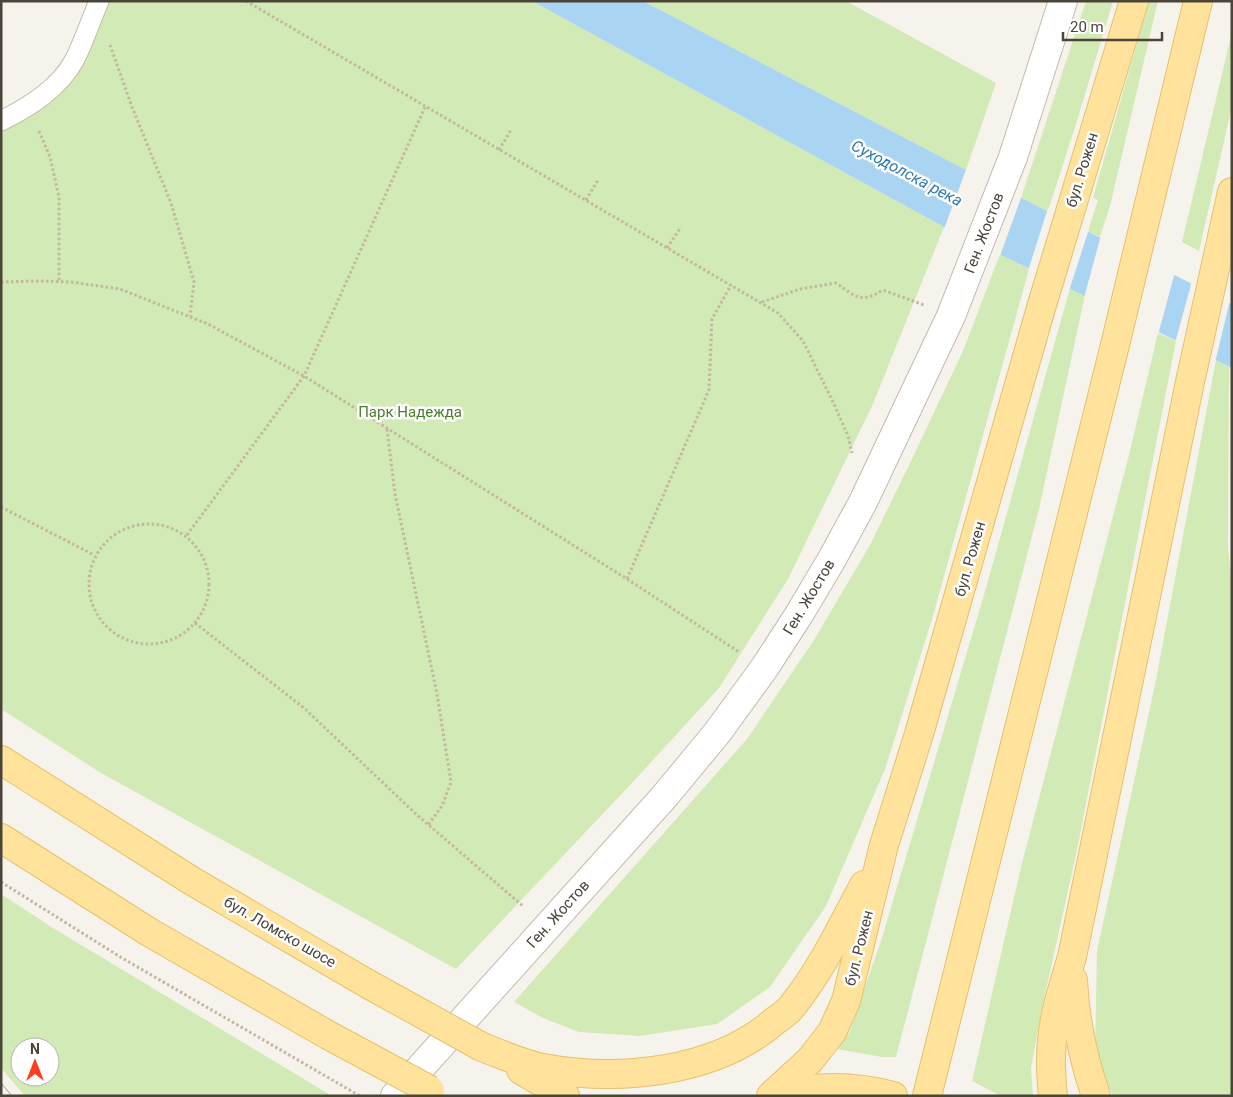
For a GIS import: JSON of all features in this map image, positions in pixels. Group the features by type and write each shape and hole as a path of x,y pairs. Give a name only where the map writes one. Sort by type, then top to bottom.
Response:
{"main road":[{"name":"бул. Рожен","path":"771,1095 810,1060 832,1032 846,1001 884,845 920,734 1041,308 1134,1"},
{"path":"927,1096 1115,344 1198,1"},
{"path":"1052,1096 1050,1073 1052,1039 1072,957 1190,382 1232,192"},
{"name":"бул. Ломско шосе","path":"1,760 192,881 565,1096"},
{"path":"1,838 149,932 435,1094"},
{"path":"482,1047 540,1067 578,1073 647,1071 692,1064 729,1051 765,1030 792,1007 827,955 884,845"},
{"path":"1072,957 1074,1004 1087,1072 1096,1096"},
{"path":"771,1095 819,1088 883,1093"}],"street":[{"name":"Ген. Жостов","path":"395,1096 664,797 717,734 765,667 810,598 863,502 951,316 1013,157 1063,1"}],"lane":[{"path":"1,121 28,108 62,78 74,60 97,6"}],"path":[{"path":"246,1 778,313 804,341 848,436 852,455"},
{"path":"97,6 132,108 171,202 194,282 190,316"},
{"path":"187,535 304,376 425,107"},
{"path":"28,108 50,157 59,196 59,281"},
{"path":"499,150 512,130"},
{"path":"586,200 598,180"},
{"path":"667,248 681,226"},
{"path":"1,282 59,281 120,289 208,324 304,376 765,667"},
{"path":"761,302 800,289 836,283 859,298 870,298 883,290 917,302"},
{"path":"628,579 709,390 712,319 731,285"},
{"path":"387,428 396,494 436,694 451,782 442,806 428,825"},
{"path":"1,507 94,555"},
{"path":"141,524 159,524 187,535 202,555 209,572 209,590 205,608 195,623 182,635 165,642 147,644 130,641 114,633 101,621 92,605 89,588 90,570 94,555 108,539 123,529 141,524"},
{"path":"195,623 304,708 428,825 547,926"},
{"path":"1,882 122,958 360,1096"}],"green space":[{"name":"Парк Надежда","path":"98,1 532,1 944,227 873,404 788,579 719,688 456,969 101,773 1,709 1,117 28,108 90,21"},
{"path":"643,1 846,1 996,83 966,170"},
{"path":"1086,1 1113,1 1048,211 1021,198"},
{"path":"1149,1 1158,1 1110,206 1100,237 1088,231 1098,200 1093,198"},
{"path":"1232,32 1232,106 1199,251 1182,242"},
{"path":"1000,254 1029,269 933,616 885,769 826,906 770,987 717,1024 640,1036 579,1032 543,1018 514,1002 747,739 814,640 870,545 911,461 963,351"},
{"path":"1070,288 1085,295 1039,509 896,1057 882,1057 837,1049 849,1033 881,941 986,588"},
{"path":"1158,333 1176,341 1077,850 1042,1008 1031,1068 1033,1096 1001,1096 972,1081 1021,867 1128,459"},
{"path":"1216,360 1229,367 1228,547 1232,589 1232,1096 1113,1096 1095,1055 1097,951 1155,685"},
{"path":"1,894 53,928 332,1096 25,1096 17,1087 60,1087 60,1037 10,1037 10,1078 1,1068"}],"water":[{"name":"Суходолска река","path":"532,1 643,1 966,170 1232,304 1232,368 944,227"}],"pier":[{"path":"967,167 1022,195 1000,256 944,229"},
{"path":"1048,208 1089,229 1069,291 1028,271"},
{"path":"1101,235 1175,272 1158,335 1084,298"},
{"path":"1192,281 1230,300 1215,363 1175,343"}],"tram line":[{"path":"1,1083 12,1096"}]}
